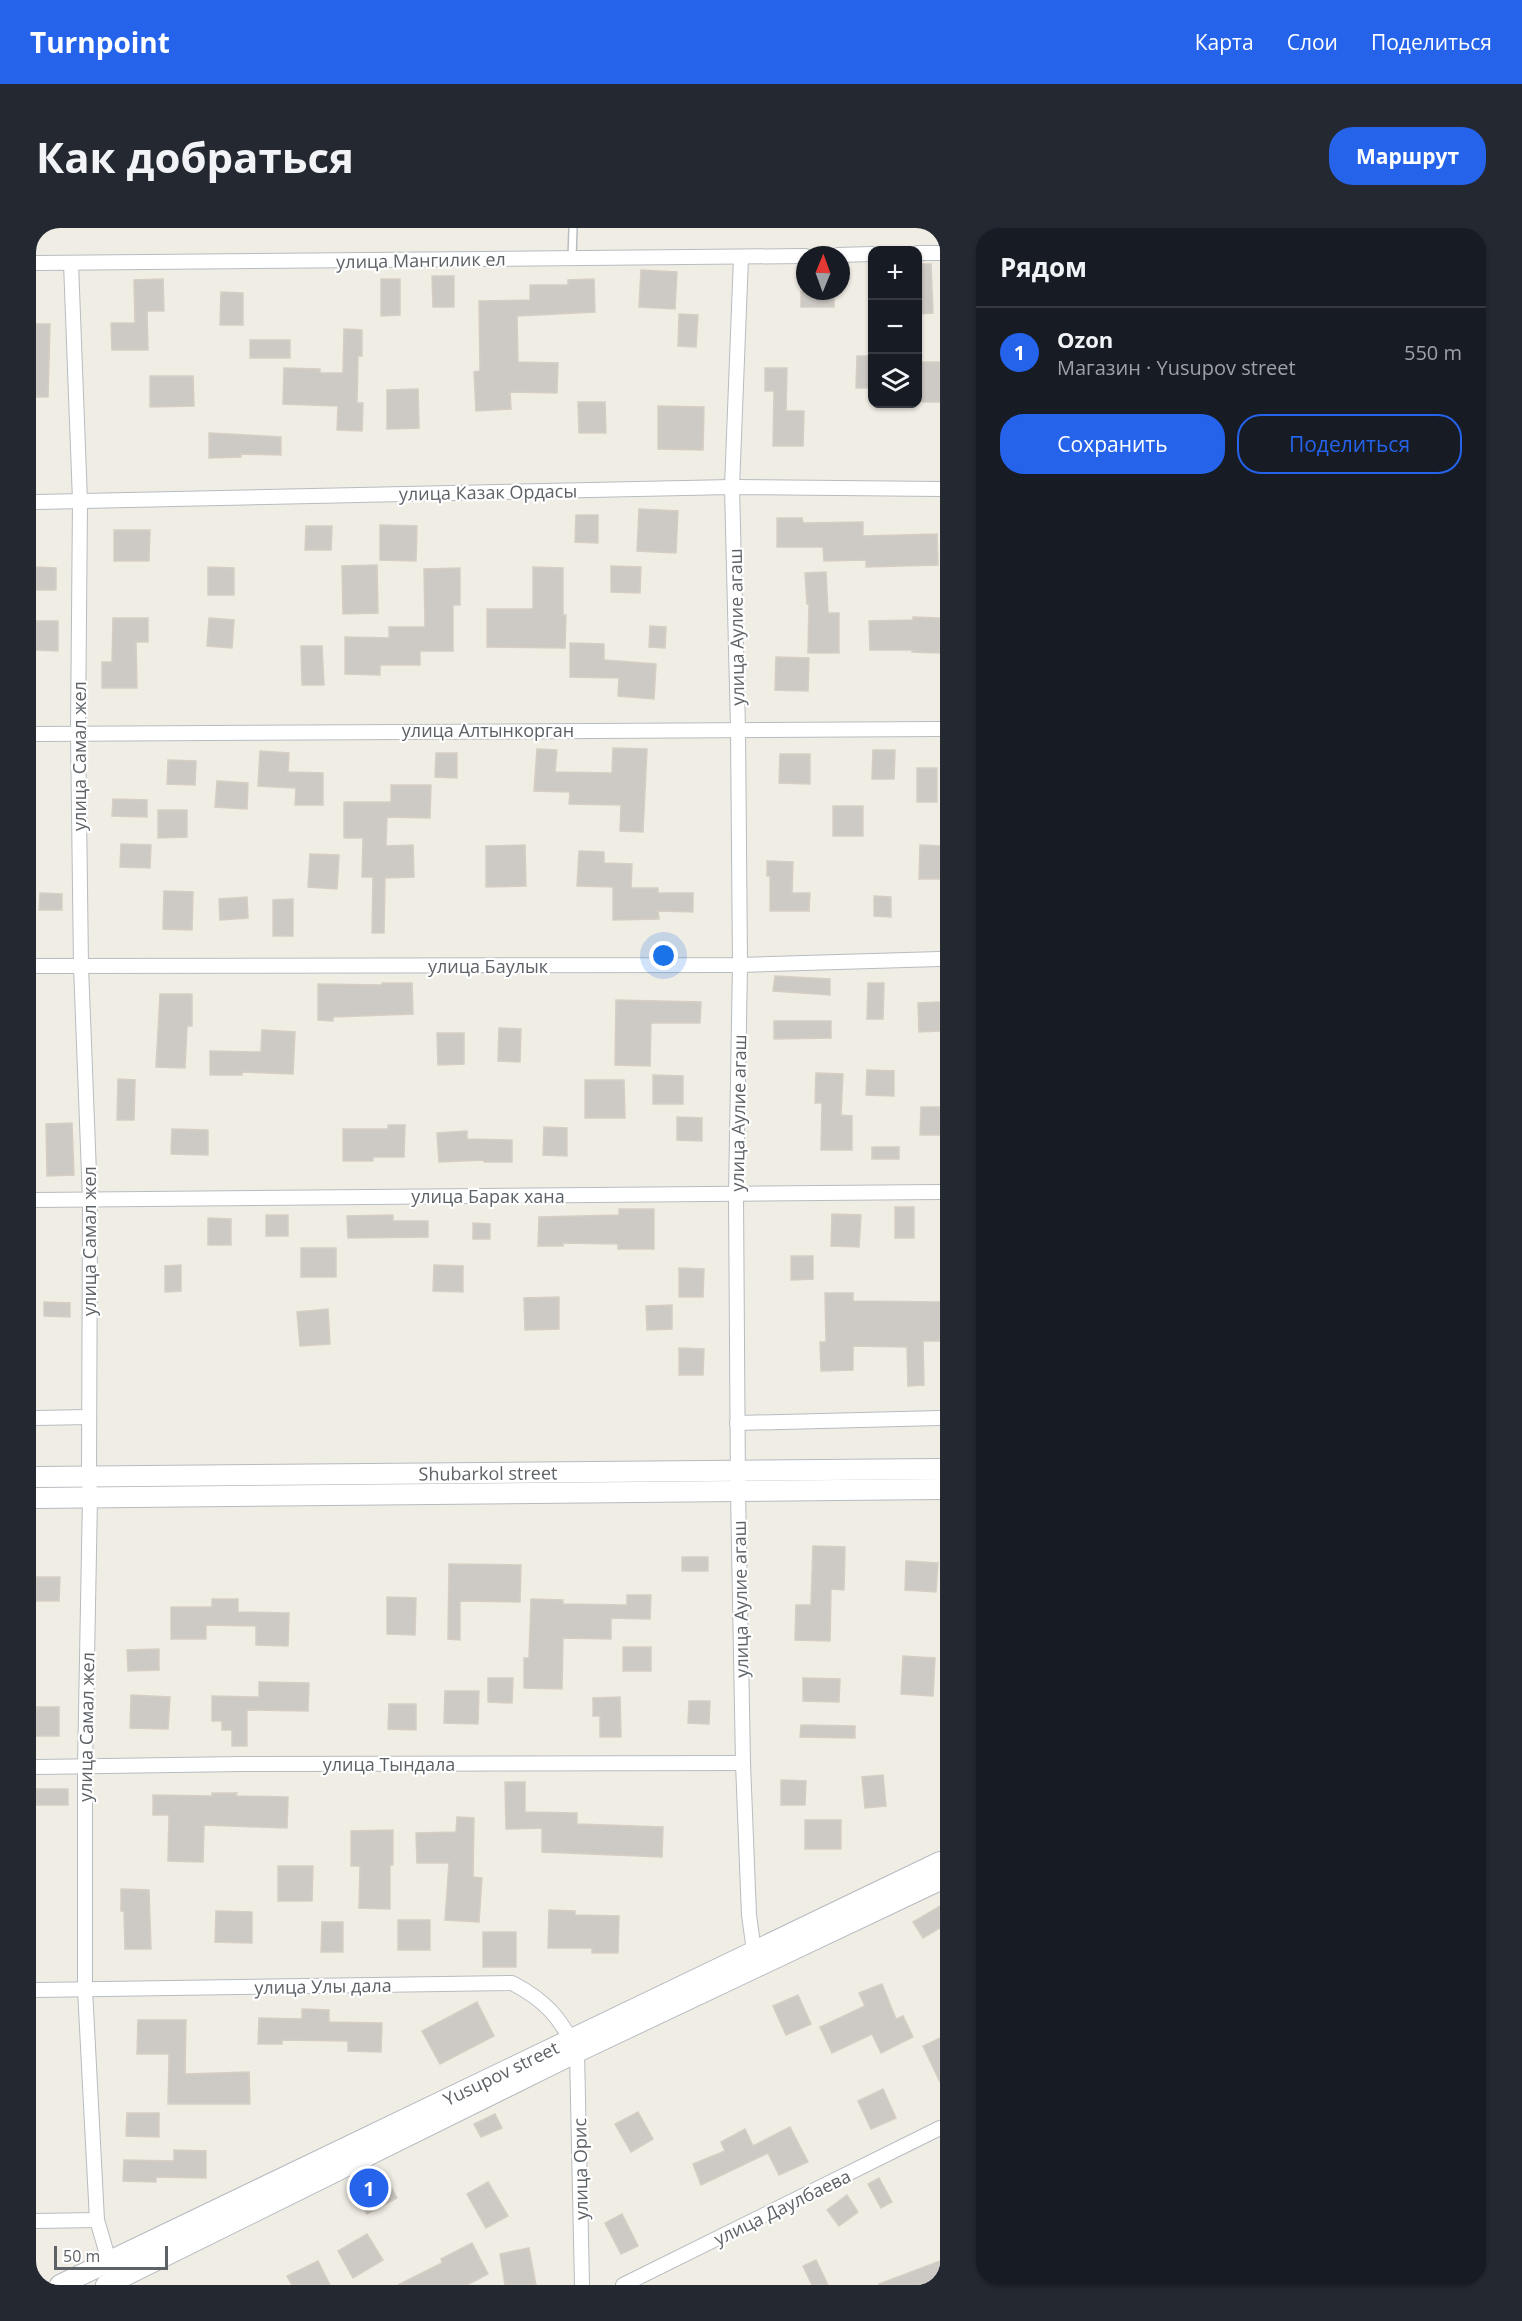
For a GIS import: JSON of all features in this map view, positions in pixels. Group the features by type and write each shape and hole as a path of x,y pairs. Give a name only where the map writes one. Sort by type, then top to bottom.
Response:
{"street":[{"path":"922,253 940,253"},
{"path":"850,255 868,254"},
{"name":"улица Мангилик ел","path":"36,263 796,256"},
{"name":"улица Аулие агаш","path":"741,257 732,487 738,729 740,965 736,1195 737,1423 743,1763 749,1915 759,1958"},
{"name":"улица Самал жел","path":"71,263 80,501 78,732 81,966 90,1200 88,1477 90,1497 85,1767 86,1989 97,2220 109,2261 110,2283"},
{"name":"улица Казак Ордасы","path":"36,502 732,487 940,489"},
{"name":"улица Алтынкорган","path":"36,734 940,729"},
{"name":"улица Баулык","path":"36,966 740,965 940,959"},
{"name":"улица Барак хана","path":"36,1200 940,1192"},
{"path":"36,1418 89,1417"},
{"path":"737,1423 940,1418"},
{"name":"Shubarkol street","path":"36,1477 940,1469"},
{"path":"36,1498 940,1489"},
{"name":"улица Тындала","path":"36,1767 243,1764 743,1763"},
{"name":"Yusupov street","path":"759,1958 940,1862"},
{"name":"Yusupov street","path":"60,2285 759,1958 940,1880"},
{"name":"улица Улы дала","path":"36,1990 512,1983 534,1995 553,2013 574,2045"},
{"name":"Yusupov street","path":"110,2283 574,2045"},
{"name":"улица Орис","path":"574,2045 582,2285"},
{"name":"улица Даулбаева","path":"623,2285 940,2128"},
{"path":"36,2221 97,2220"}],"lane":[{"path":"572,259 573,228"}],"building":[{"path":"922,264 931,264 933,313 922,314"},
{"path":"641,270 677,272 675,309 639,307"},
{"path":"432,276 454,276 454,307 433,307"},
{"path":"163,279 164,311 147,311 148,350 112,350 111,323 135,323 134,280"},
{"path":"381,279 400,279 400,315 381,316"},
{"path":"594,279 595,312 517,316 518,362 558,363 557,393 510,392 511,409 476,411 474,372 480,371 479,301 530,300 530,285 568,285 568,280"},
{"path":"221,292 243,293 243,325 220,325"},
{"path":"801,300 834,300 834,307 801,307"},
{"path":"679,314 698,315 696,347 678,346"},
{"path":"36,324 50,324 48,397 36,397"},
{"path":"344,329 362,330 362,356 358,356 357,403 363,403 362,431 337,430 338,406 283,404 284,368 320,369 320,373 343,373"},
{"path":"250,340 290,340 290,358 250,358"},
{"path":"857,356 868,356 868,388 856,388"},
{"path":"922,362 940,362 940,402 922,402"},
{"path":"765,368 787,368 786,411 804,411 803,446 773,446 774,391 765,391"},
{"path":"150,376 193,376 194,406 150,407"},
{"path":"418,389 419,428 387,429 387,390"},
{"path":"578,402 605,402 606,433 579,433"},
{"path":"658,406 704,407 703,450 658,449"},
{"path":"209,433 281,437 281,455 241,454 241,457 209,458"},
{"path":"639,509 678,511 676,553 637,551"},
{"path":"576,515 598,515 598,543 575,542"},
{"path":"777,518 802,518 803,523 863,522 863,536 937,534 938,565 866,567 866,560 824,561 823,547 777,547"},
{"path":"380,525 417,526 416,561 380,560"},
{"path":"306,526 332,526 331,550 305,550"},
{"path":"114,530 150,530 149,561 114,561"},
{"path":"377,565 378,613 343,614 342,566"},
{"path":"611,566 641,567 640,593 611,592"},
{"path":"36,567 56,568 56,590 36,590"},
{"path":"208,567 234,568 234,595 208,595"},
{"path":"533,567 563,568 563,615 566,615 565,648 487,647 487,609 533,609"},
{"path":"460,568 460,605 453,605 453,651 420,651 420,665 380,665 380,675 345,674 345,637 389,638 389,627 425,627 424,569"},
{"path":"826,572 828,613 839,613 839,653 808,653 809,604 807,604 805,573"},
{"path":"913,617 940,618 940,653 870,650 869,621 913,620"},
{"path":"113,618 148,618 148,642 136,642 137,688 102,688 102,662 112,662"},
{"path":"209,618 234,620 232,648 207,646"},
{"path":"36,621 58,621 58,651 36,650"},
{"path":"650,626 666,627 665,648 649,647"},
{"path":"570,643 604,644 604,660 656,664 654,699 618,696 619,678 570,677"},
{"path":"301,646 322,646 324,685 302,685"},
{"path":"776,657 809,658 808,691 775,690"},
{"path":"613,748 647,749 643,832 620,831 621,805 569,804 570,792 534,791 537,749 557,750 555,772 612,773"},
{"path":"873,750 895,750 894,779 872,779"},
{"path":"260,751 289,753 288,772 323,773 323,805 295,805 296,788 258,786"},
{"path":"436,753 457,753 457,778 435,777"},
{"path":"780,754 810,754 810,784 779,783"},
{"path":"168,760 196,761 195,785 167,784"},
{"path":"917,768 937,768 937,802 917,802"},
{"path":"217,781 248,783 247,809 215,807"},
{"path":"391,785 431,785 430,818 387,817 386,846 413,845 414,877 385,878 384,933 372,933 373,877 362,877 363,838 344,838 344,802 391,802"},
{"path":"113,799 147,800 147,817 112,816"},
{"path":"833,806 863,806 863,836 833,836"},
{"path":"158,810 187,810 187,837 158,838"},
{"path":"121,844 151,845 150,868 120,867"},
{"path":"525,845 526,886 486,887 486,846"},
{"path":"920,845 940,846 940,879 919,879"},
{"path":"579,851 604,852 604,863 632,864 631,888 658,888 658,893 693,893 693,912 658,911 659,919 613,920 613,887 577,886"},
{"path":"310,854 339,855 337,889 308,887"},
{"path":"767,861 793,862 792,893 810,893 809,911 770,911 770,876 767,876"},
{"path":"164,891 193,892 192,930 163,929"},
{"path":"40,893 62,894 62,910 39,910"},
{"path":"874,896 891,897 891,917 874,916"},
{"path":"247,897 248,918 220,920 219,899"},
{"path":"293,899 293,936 273,936 273,900"},
{"path":"775,976 830,979 830,995 773,991"},
{"path":"382,983 412,983 413,1014 333,1017 333,1021 318,1020 318,984 382,985"},
{"path":"868,983 884,983 883,1019 867,1019"},
{"path":"160,994 192,994 192,1026 187,1026 185,1068 156,1067"},
{"path":"616,1000 701,1002 700,1023 651,1023 650,1066 615,1065"},
{"path":"940,1002 940,1031 919,1032 918,1003"},
{"path":"774,1021 831,1021 831,1038 774,1039"},
{"path":"499,1028 521,1029 520,1062 498,1061"},
{"path":"262,1030 295,1032 293,1074 242,1072 242,1075 210,1075 210,1051 261,1052"},
{"path":"437,1033 464,1033 464,1064 438,1065"},
{"path":"867,1070 894,1071 894,1096 866,1095"},
{"path":"816,1073 843,1074 841,1115 852,1116 852,1150 821,1150 822,1103 815,1103"},
{"path":"653,1075 683,1076 683,1104 653,1104"},
{"path":"118,1079 135,1080 134,1120 117,1120"},
{"path":"585,1080 624,1080 625,1118 585,1118"},
{"path":"921,1107 940,1107 940,1135 920,1135"},
{"path":"677,1117 702,1118 702,1141 677,1140"},
{"path":"72,1123 74,1175 47,1176 46,1124"},
{"path":"388,1125 405,1125 404,1157 373,1157 373,1161 343,1161 343,1129 388,1129"},
{"path":"544,1127 567,1128 567,1156 543,1155"},
{"path":"172,1129 208,1130 208,1155 171,1154"},
{"path":"467,1131 467,1139 512,1140 512,1162 484,1162 484,1160 439,1162 437,1133"},
{"path":"872,1147 899,1147 899,1159 872,1159"},
{"path":"895,1207 914,1207 914,1238 895,1238"},
{"path":"619,1209 654,1209 654,1249 618,1249 618,1244 563,1243 563,1246 538,1246 539,1217 619,1215"},
{"path":"832,1214 861,1215 859,1247 831,1246"},
{"path":"266,1215 288,1215 288,1236 266,1236"},
{"path":"393,1215 393,1221 428,1221 428,1237 348,1238 347,1216"},
{"path":"208,1218 231,1219 231,1245 208,1245"},
{"path":"473,1223 490,1224 490,1239 473,1239"},
{"path":"301,1248 336,1248 336,1277 301,1277"},
{"path":"791,1256 813,1256 813,1279 791,1280"},
{"path":"181,1265 181,1291 165,1292 165,1266"},
{"path":"434,1265 463,1266 463,1292 433,1291"},
{"path":"679,1268 704,1269 703,1297 679,1297"},
{"path":"825,1293 853,1293 853,1301 940,1302 940,1341 923,1341 924,1385 908,1386 907,1347 853,1346 853,1370 821,1371 820,1342 826,1342"},
{"path":"559,1297 559,1329 525,1330 524,1298"},
{"path":"44,1302 70,1303 70,1317 44,1316"},
{"path":"672,1305 672,1329 647,1330 646,1306"},
{"path":"328,1309 330,1344 300,1346 297,1312"},
{"path":"679,1348 704,1349 703,1375 679,1375"},
{"path":"813,1546 845,1547 844,1590 831,1589 830,1641 795,1640 796,1605 811,1605"},
{"path":"682,1557 708,1557 708,1571 682,1571"},
{"path":"906,1561 938,1563 936,1592 905,1590"},
{"path":"449,1564 521,1565 520,1602 460,1601 460,1640 448,1639"},
{"path":"36,1577 60,1577 59,1601 36,1601"},
{"path":"627,1595 651,1595 650,1619 611,1618 611,1639 563,1638 562,1689 524,1688 524,1658 529,1658 531,1599 563,1600 563,1604 627,1605"},
{"path":"387,1597 416,1598 415,1635 387,1634"},
{"path":"212,1599 238,1599 238,1612 289,1613 288,1646 256,1645 256,1626 206,1625 206,1639 171,1639 171,1607 212,1607"},
{"path":"623,1647 651,1647 651,1671 623,1671"},
{"path":"159,1649 159,1670 128,1671 127,1650"},
{"path":"903,1656 935,1658 933,1696 901,1694"},
{"path":"488,1678 513,1678 512,1703 488,1702"},
{"path":"803,1678 840,1679 839,1702 803,1701"},
{"path":"259,1682 309,1683 308,1711 247,1710 247,1746 232,1746 232,1730 222,1730 222,1721 212,1721 212,1696 259,1697"},
{"path":"445,1691 479,1691 478,1724 444,1723"},
{"path":"131,1695 170,1697 168,1729 130,1728"},
{"path":"620,1697 621,1737 600,1737 600,1716 593,1716 593,1698"},
{"path":"689,1701 710,1701 709,1724 688,1723"},
{"path":"389,1704 416,1704 416,1730 388,1729"},
{"path":"36,1707 59,1707 59,1736 36,1736"},
{"path":"801,1725 855,1726 855,1738 800,1737"},
{"path":"883,1775 886,1806 865,1808 862,1777"},
{"path":"781,1780 806,1781 805,1805 781,1805"},
{"path":"505,1782 525,1782 525,1812 577,1813 577,1824 663,1827 662,1857 542,1852 542,1828 506,1829"},
{"path":"36,1789 68,1789 68,1805 36,1805"},
{"path":"212,1793 288,1797 287,1828 204,1825 203,1862 168,1861 169,1815 153,1815 153,1795 212,1796"},
{"path":"457,1817 474,1818 473,1877 482,1878 479,1922 445,1920 449,1863 417,1863 416,1833 456,1832"},
{"path":"805,1820 841,1820 841,1849 805,1849"},
{"path":"393,1830 390,1909 359,1908 360,1866 351,1866 351,1831"},
{"path":"278,1866 313,1866 312,1901 278,1901"},
{"path":"121,1889 149,1890 151,1949 125,1949"},
{"path":"940,1906 940,1928 923,1938 913,1922"},
{"path":"549,1910 575,1911 575,1915 619,1916 618,1953 592,1953 592,1948 548,1948"},
{"path":"216,1911 252,1912 252,1943 215,1942"},
{"path":"398,1920 430,1920 430,1950 398,1950"},
{"path":"322,1922 343,1922 343,1952 321,1952"},
{"path":"483,1932 516,1932 516,1967 483,1967"},
{"path":"882,1984 896,2019 903,2016 913,2037 881,2053 872,2034 832,2053 820,2027 865,2006 859,1993"},
{"path":"798,1995 811,2024 786,2035 773,2006"},
{"path":"477,2002 494,2036 440,2064 422,2031"},
{"path":"302,2009 329,2010 329,2022 382,2023 381,2052 348,2051 348,2041 282,2040 282,2044 258,2044 259,2018 302,2019"},
{"path":"138,2020 186,2020 185,2074 249,2072 250,2104 168,2104 169,2054 137,2054"},
{"path":"940,2038 940,2082 923,2046"},
{"path":"883,2089 896,2118 871,2129 858,2101"},
{"path":"638,2112 653,2139 631,2152 615,2124"},
{"path":"127,2113 159,2113 159,2137 126,2136"},
{"path":"495,2114 502,2128 481,2137 474,2124"},
{"path":"790,2127 808,2162 779,2175 768,2153 701,2185 693,2164 725,2151 721,2142 745,2129 753,2146"},
{"path":"174,2150 206,2151 206,2178 156,2177 156,2182 123,2181 124,2160 174,2161"},
{"path":"384,2174 397,2198 367,2214 354,2190"},
{"path":"879,2178 892,2202 881,2208 868,2184"},
{"path":"488,2182 508,2216 486,2228 467,2194"},
{"path":"847,2195 858,2212 839,2226 827,2210"},
{"path":"622,2214 638,2246 621,2254 605,2223"},
{"path":"367,2234 383,2260 353,2278 338,2251"},
{"path":"472,2243 488,2274 467,2285 398,2285 442,2263 441,2259"},
{"path":"529,2248 536,2285 505,2285 500,2254"},
{"path":"816,2260 828,2285 812,2285 803,2266"},
{"path":"318,2261 330,2285 292,2285 287,2276"},
{"path":"940,2261 940,2285 879,2284"}],"place":[{"name":"Ozon","path":"369,2188"}]}
